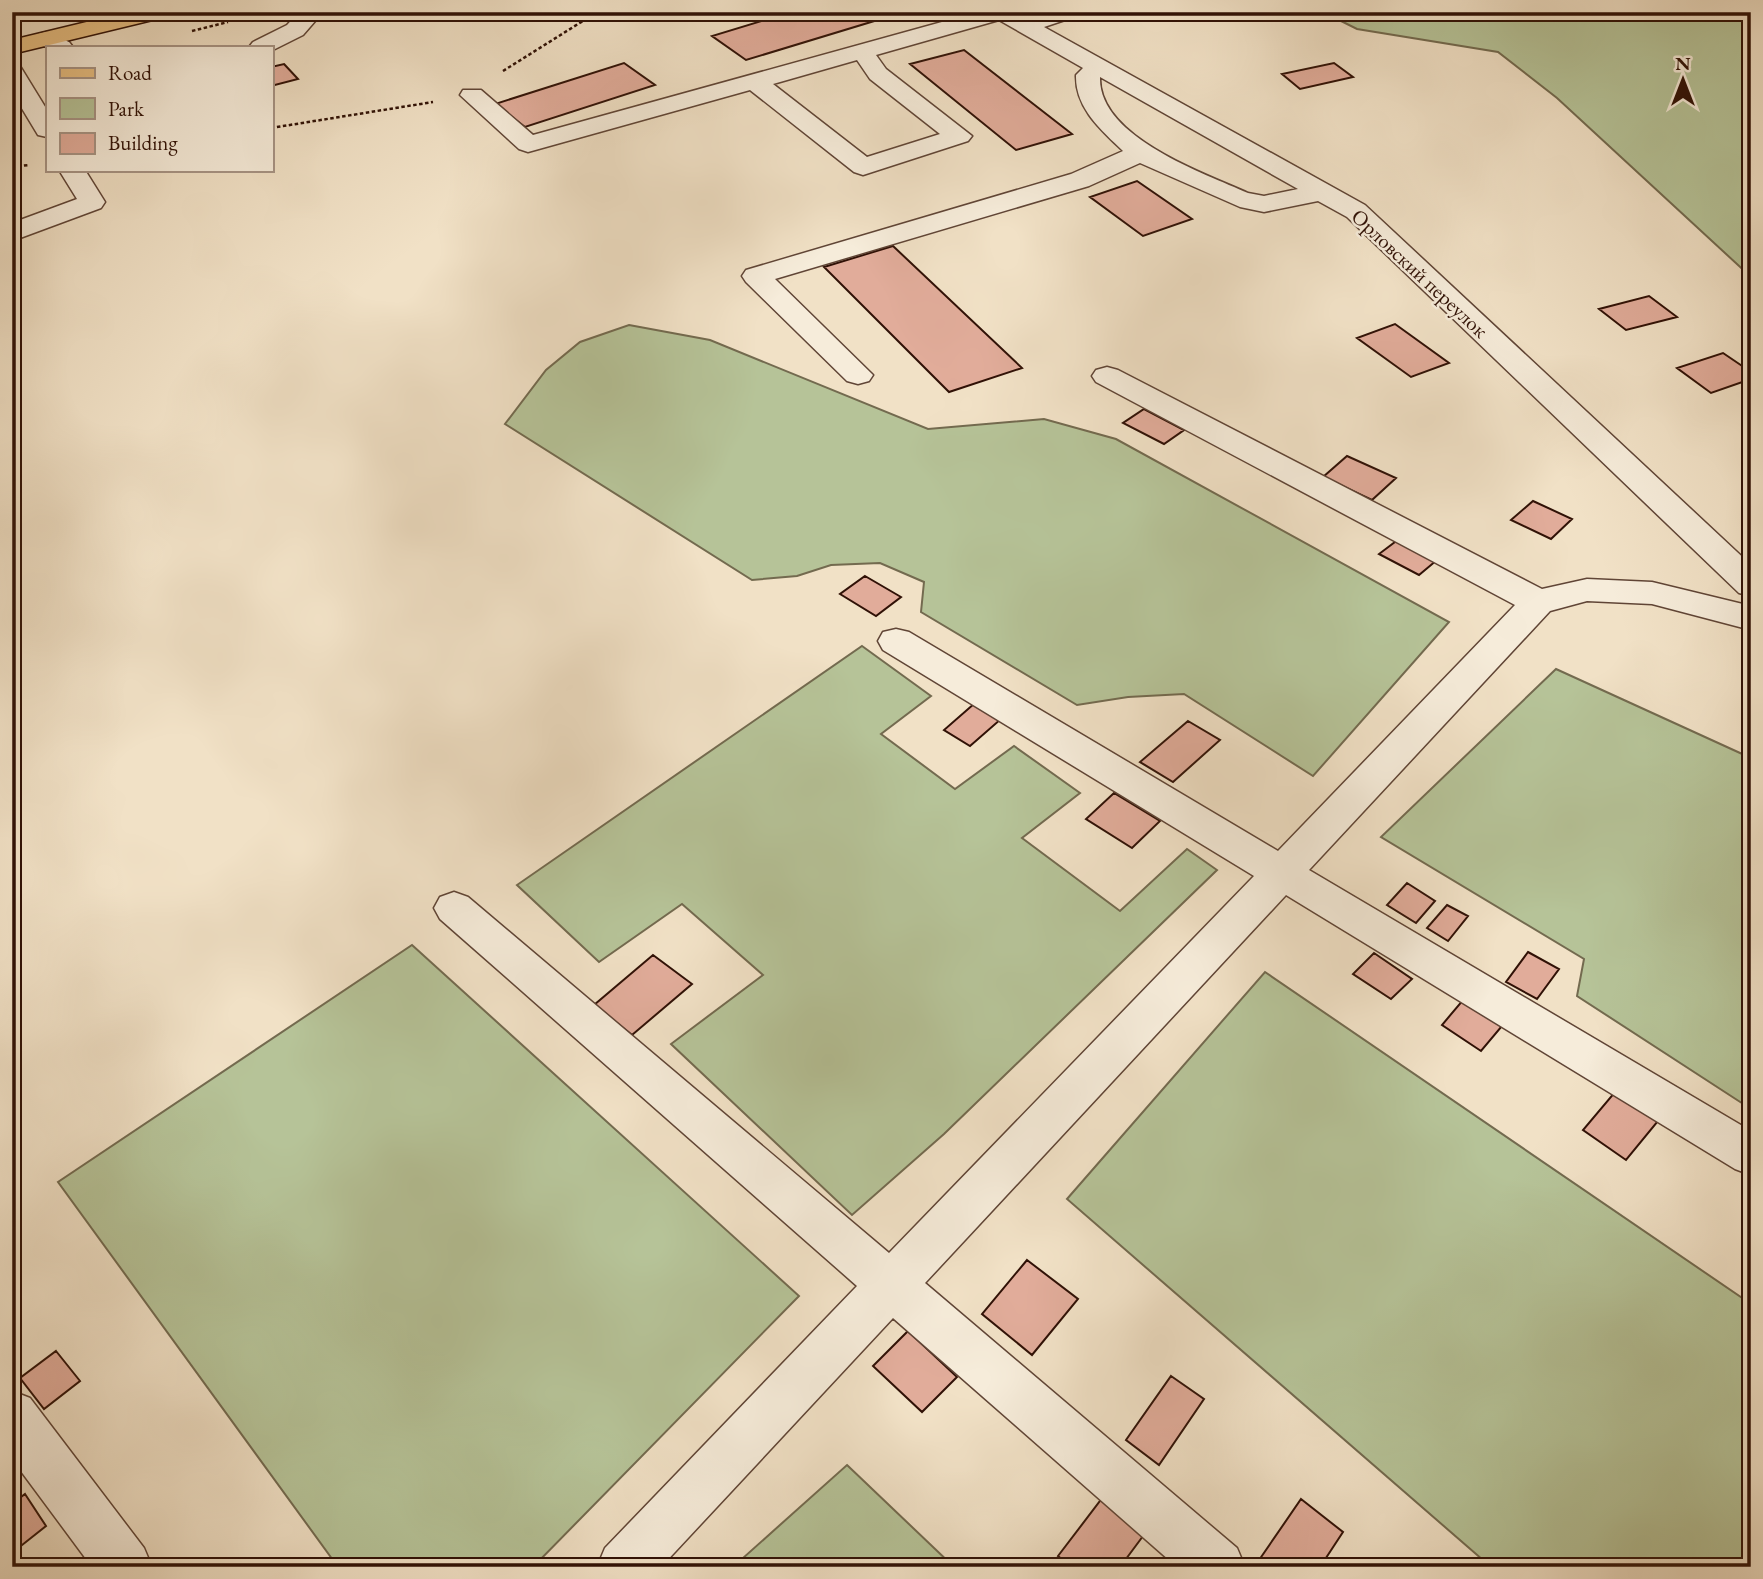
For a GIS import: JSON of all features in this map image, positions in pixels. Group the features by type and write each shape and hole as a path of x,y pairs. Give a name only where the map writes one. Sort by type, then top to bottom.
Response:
{"main road":[{"path":"12,47 54,43 157,12"}],"street":[{"path":"263,46 295,30 312,12"},
{"path":"472,95 528,144 862,51 1008,17 1066,12"},
{"name":"Орловский переулок","path":"1008,17 1356,211 1751,584"},
{"path":"754,81 863,167 959,135 878,74 862,51"},
{"path":"1100,66 1088,75 1086,85 1090,101 1140,153 1240,199 1264,204 1322,192"},
{"path":"12,71 46,128"},
{"path":"858,375 757,276 1080,180 1140,153"},
{"path":"12,233 92,202 73,172"},
{"path":"1107,376 1538,602"},
{"path":"624,1567 1538,602 1587,590 1653,593 1751,618"},
{"path":"895,640 1751,1155"},
{"path":"454,908 1218,1567"},
{"path":"12,1416 125,1567"}],"green space":[{"path":"1323,12 1751,12 1751,277 1557,98 1498,52 1357,29"},
{"path":"629,325 710,340 928,429 1044,419 1116,439 1449,622 1313,776 1184,694 1128,697 1077,705 921,612 924,582 880,563 831,565 797,576 752,580 505,424 546,370 580,342"},
{"path":"862,646 931,696 881,734 955,789 1014,746 1080,793 1022,838 1120,911 1187,849 1217,870 944,1134 852,1215 671,1044 763,975 682,904 599,962 517,885"},
{"path":"1556,669 1751,758 1751,1109 1577,996 1584,959 1381,837"},
{"path":"412,945 799,1296 533,1567 338,1567 58,1182"},
{"path":"1265,972 1751,1304 1751,1567 1491,1567 1067,1199"},
{"path":"847,1465 954,1567 733,1567"}],"building":[{"path":"791,12 904,12 746,60 712,36"},
{"path":"964,50 1072,134 1016,150 910,64"},
{"path":"624,63 655,85 525,127 495,104"},
{"path":"1334,63 1353,77 1300,89 1282,74"},
{"path":"284,64 298,79 273,85 273,67"},
{"path":"1137,181 1192,219 1143,236 1090,197"},
{"path":"893,246 1022,368 949,392 824,267"},
{"path":"1649,296 1677,317 1626,330 1599,309"},
{"path":"1395,324 1449,363 1411,377 1357,338"},
{"path":"1723,353 1751,372 1751,379 1711,393 1677,368"},
{"path":"1144,409 1184,430 1164,444 1123,423"},
{"path":"1347,456 1396,478 1372,500 1323,477"},
{"path":"1533,501 1572,519 1551,539 1511,520"},
{"path":"1399,539 1437,560 1419,575 1379,554"},
{"path":"865,576 901,597 876,616 840,594"},
{"path":"975,703 1001,719 970,746 944,730"},
{"path":"1188,721 1220,740 1173,782 1140,762"},
{"path":"1114,793 1160,821 1132,848 1086,819"},
{"path":"1407,883 1435,901 1416,923 1387,905"},
{"path":"1447,905 1468,916 1448,941 1427,928"},
{"path":"1528,952 1559,969 1537,999 1506,982"},
{"path":"1374,953 1412,979 1391,999 1353,974"},
{"path":"653,955 692,984 632,1035 594,1005"},
{"path":"1463,1000 1502,1026 1481,1051 1442,1025"},
{"path":"1615,1092 1658,1121 1626,1160 1583,1130"},
{"path":"1027,1260 1078,1299 1032,1355 982,1314"},
{"path":"908,1331 957,1377 922,1412 873,1366"},
{"path":"56,1351 80,1381 44,1409 20,1378"},
{"path":"1171,1376 1204,1399 1159,1465 1126,1440"},
{"path":"25,1494 46,1526 12,1553 12,1504"},
{"path":"1103,1497 1146,1532 1120,1567 1071,1567 1058,1556"},
{"path":"1301,1499 1343,1532 1320,1567 1262,1567 1257,1563"}]}
